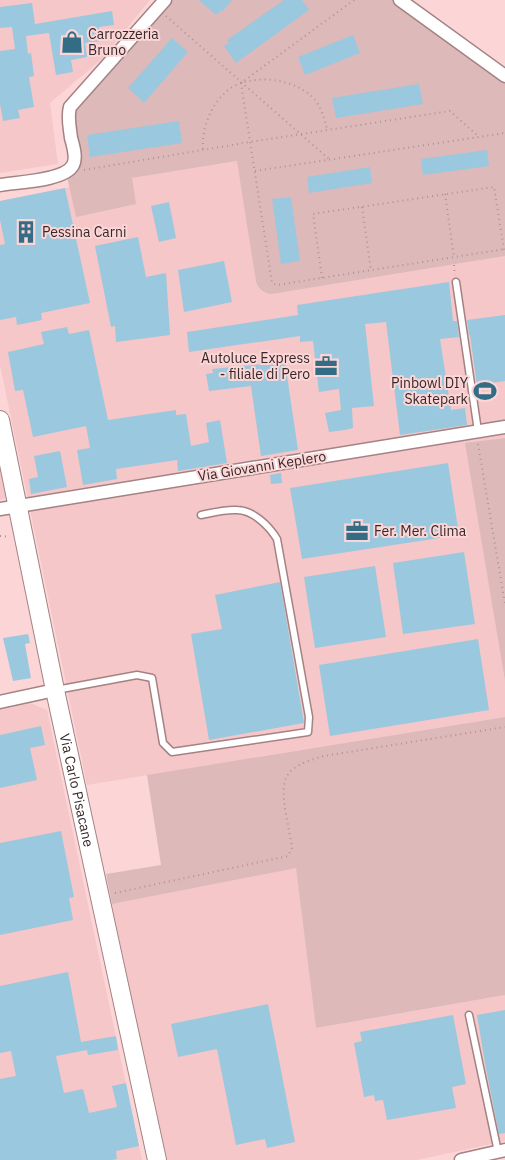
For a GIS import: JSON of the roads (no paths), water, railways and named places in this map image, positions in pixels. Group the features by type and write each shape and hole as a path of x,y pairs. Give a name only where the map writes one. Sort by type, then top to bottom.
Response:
{"street":[{"path":"400,0 505,76"},
{"path":"0,185 56,177 66,172 73,165 74,156 68,117 70,107 161,4"},
{"name":"Via Carlo Pisacane","path":"0,420 55,690 157,1160"},
{"name":"Via Giovanni Keplero","path":"0,508 505,427"},
{"path":"0,702 55,690"},
{"path":"462,1160 502,1151"}],"lane":[{"path":"456,282 476,432"},
{"path":"55,690 137,675 152,678 163,743 172,752 308,732 309,717 277,539 270,528 259,518 238,510 201,514"},
{"path":"469,1015 502,1151"}],"place":[{"name":"Carrozzeria Bruno","path":"72,42"},
{"name":"Pessina Carni","path":"26,232"},
{"name":"Autoluce Express - filiale di Pero","path":"326,366"},
{"name":"Pinbowl DIY Skatepark","path":"485,391"},
{"name":"Fer. Mer. Clima","path":"357,531"}]}
